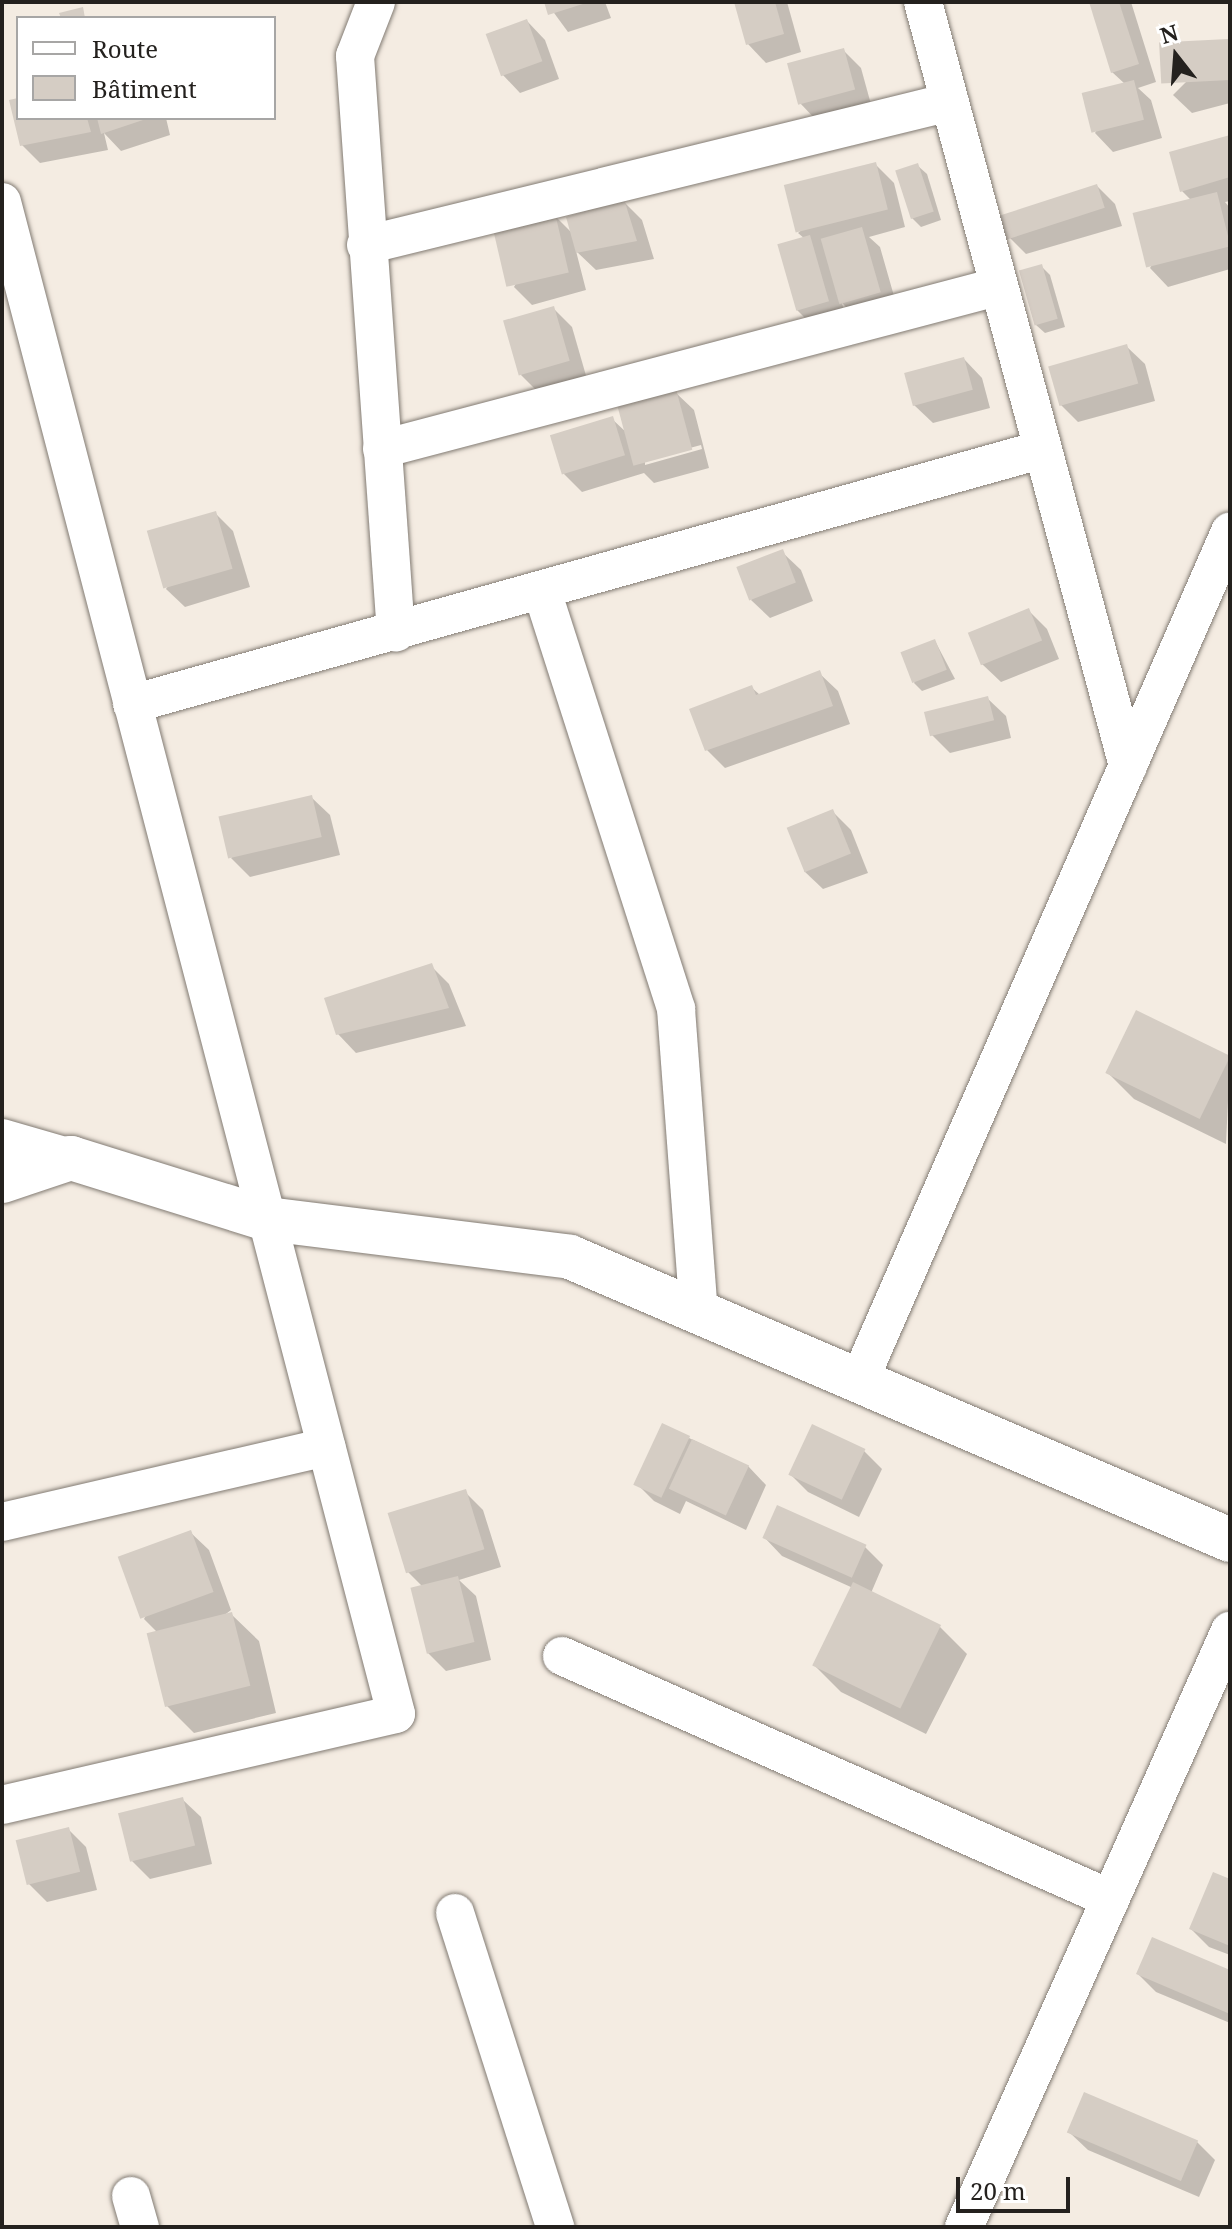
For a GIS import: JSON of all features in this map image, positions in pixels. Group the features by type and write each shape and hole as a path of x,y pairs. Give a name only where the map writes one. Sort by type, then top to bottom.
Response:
{"street":[{"path":"376,2 355,56 366,245 396,633"},
{"path":"923,2 1040,450 1128,766"},
{"path":"366,245 950,102"},
{"path":"2,202 396,1714 2,1805"},
{"path":"382,449 997,287"},
{"path":"132,704 396,633 1040,450"},
{"path":"859,1381 1230,532"},
{"path":"542,591 676,1009 699,1313"},
{"path":"2,1138 267,1219 570,1257 1230,1540"},
{"path":"2,1181 71,1158"},
{"path":"2,1522 326,1447"},
{"path":"964,2227 1230,1631"},
{"path":"562,1656 1111,1899"},
{"path":"455,1913 555,2227"}],"building":[{"path":"544,2 586,2 586,3 548,15"},
{"path":"734,2 775,2 784,34 746,45"},
{"path":"1089,2 1119,2 1139,64 1111,73"},
{"path":"83,7 85,16 60,16 59,13"},
{"path":"527,19 542,61 501,76 486,34"},
{"path":"1228,39 1230,80 1161,84 1159,43"},
{"path":"844,48 855,90 798,105 787,63"},
{"path":"1134,80 1144,120 1092,133 1082,93"},
{"path":"16,98 16,120 88,120 91,132 20,146 9,100"},
{"path":"98,120 143,120 101,134"},
{"path":"1230,135 1230,177 1180,192 1169,152"},
{"path":"876,162 888,210 796,233 784,185"},
{"path":"918,163 934,212 911,219 895,170"},
{"path":"1097,184 1105,208 1007,240 999,216"},
{"path":"1217,192 1230,246 1146,267 1133,213"},
{"path":"624,199 637,241 576,253 566,217"},
{"path":"555,213 569,272 506,287 493,227"},
{"path":"862,227 881,292 839,304 821,239"},
{"path":"810,235 829,301 796,311 777,244"},
{"path":"1042,264 1058,319 1035,325 1019,271"},
{"path":"554,306 570,361 519,375 503,321"},
{"path":"1127,344 1138,383 1059,406 1048,367"},
{"path":"964,357 973,390 913,406 904,373"},
{"path":"676,389 692,450 633,466 617,405"},
{"path":"613,416 625,455 562,475 550,435"},
{"path":"216,511 233,569 163,589 147,531"},
{"path":"783,549 796,583 749,601 736,567"},
{"path":"1029,608 1042,640 981,665 968,633"},
{"path":"935,639 947,670 912,683 900,652"},
{"path":"820,670 833,706 705,751 689,709 752,685 756,695"},
{"path":"988,696 994,720 930,736 924,712"},
{"path":"312,795 322,837 228,858 218,817"},
{"path":"833,809 851,854 805,872 787,828"},
{"path":"432,963 449,1008 336,1035 324,998"},
{"path":"1136,1010 1230,1056 1200,1119 1105,1073"},
{"path":"662,1423 690,1436 661,1498 633,1485"},
{"path":"812,1424 865,1449 842,1500 788,1475"},
{"path":"692,1439 749,1466 726,1515 669,1489"},
{"path":"466,1489 484,1549 406,1573 388,1513"},
{"path":"777,1505 867,1545 852,1578 762,1538"},
{"path":"191,1530 214,1592 140,1619 118,1557"},
{"path":"458,1576 474,1642 427,1654 410,1588"},
{"path":"853,1582 941,1625 900,1709 812,1666"},
{"path":"232,1612 250,1686 165,1707 147,1633"},
{"path":"183,1797 195,1846 130,1862 118,1813"},
{"path":"69,1827 80,1872 27,1885 16,1840"},
{"path":"1213,1872 1230,1879 1230,1946 1189,1929"},
{"path":"1152,1937 1230,1970 1230,2014 1136,1974"},
{"path":"1084,2092 1198,2140 1181,2181 1067,2133"}]}
